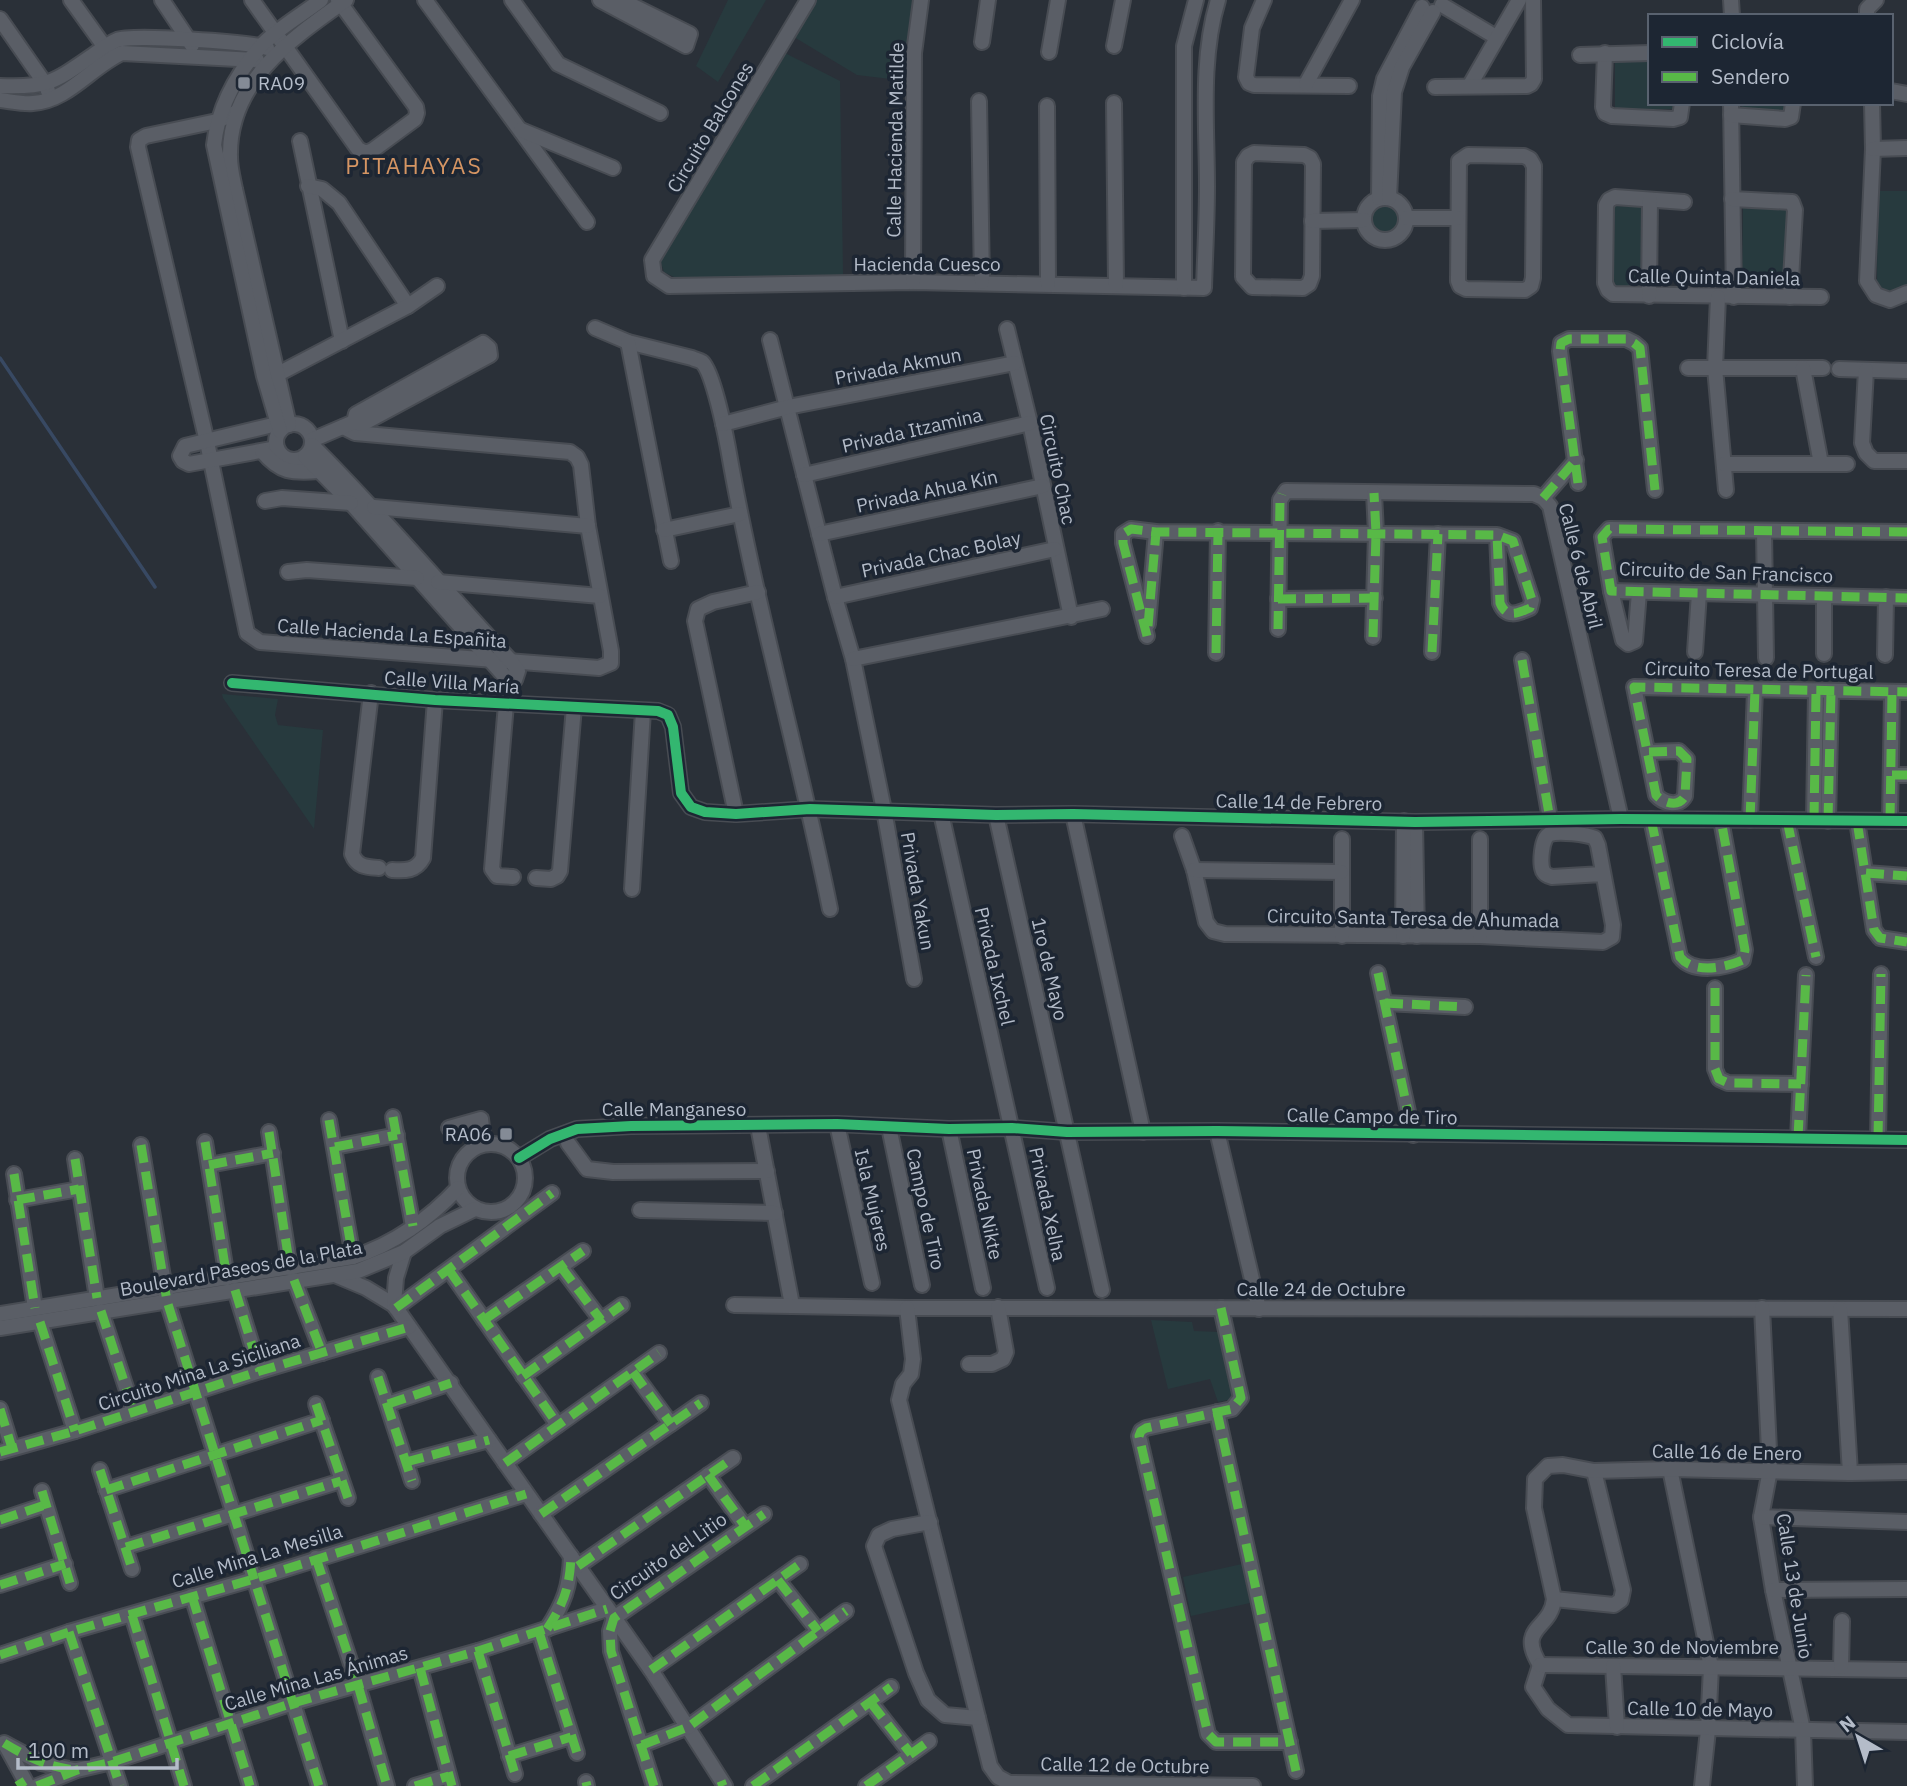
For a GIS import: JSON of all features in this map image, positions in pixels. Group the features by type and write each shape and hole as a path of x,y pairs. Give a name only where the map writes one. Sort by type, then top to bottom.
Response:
{"street":[{"path":"71,0 108,52"},
{"path":"162,0 191,40 196,56"},
{"path":"0,100 33,103 60,79 108,52 118,39 191,40 261,46 280,44 342,1 416,107 415,119 373,150 366,153 358,149 280,44 251,0"},
{"path":"319,471 287,471 273,464 270,449 282,427 278,374 230,158 237,112 249,85 280,44 321,0"},
{"path":"425,0 587,222"},
{"path":"512,0 558,64 660,113"},
{"path":"600,0 686,46 690,34 621,0"},
{"name":"Circuito Balcones","path":"654,276 652,260 808,0"},
{"name":"Calle Hacienda Matilde","path":"913,282 914,53 920,0"},
{"path":"982,42 988,0"},
{"path":"1049,52 1058,0"},
{"path":"1114,46 1123,0"},
{"path":"1184,288 1184,46 1196,0"},
{"name":"Hacienda Cuesco","path":"654,276 669,286 982,282 1204,288 1207,188 1205,103 1212,19 1218,0"},
{"path":"1264,0 1252,28 1245,77 1249,83 1349,86"},
{"path":"1306,84 1352,0"},
{"path":"1470,85 1519,0"},
{"path":"1435,87 1531,84 1534,79 1533,0"},
{"path":"1384,198 1380,96 1392,61 1432,5 1496,37"},
{"path":"0,19 48,92"},
{"path":"261,46 236,82 217,121 214,145 228,216 282,427"},
{"path":"108,52 268,62"},
{"path":"1605,53 1605,113 1612,116 1673,119 1680,117 1682,105"},
{"path":"1580,55 1648,53"},
{"path":"0,86 26,87 48,92"},
{"path":"979,101 982,282"},
{"path":"1114,103 1116,285"},
{"path":"1734,297 1731,109 1786,119 1791,117 1793,105"},
{"path":"1872,105 1873,149 1867,281 1876,295 1890,300 1907,293"},
{"path":"1047,106 1048,284"},
{"name":"Calle Hacienda La Españita","path":"237,112 217,121 146,136 139,140 138,147 207,442 247,633 260,642 599,668 611,663 588,526 581,465 577,457 570,453 355,433 348,425"},
{"path":"519,129 613,168"},
{"path":"300,141 342,341"},
{"path":"1873,149 1907,149"},
{"path":"1254,153 1304,155 1310,158 1313,164 1312,221 1312,276 1309,284 1303,288 1252,287 1247,284 1243,277 1244,162 1248,156 1254,153"},
{"path":"1468,155 1524,156 1530,159 1534,166 1531,286 1525,290 1466,289 1460,286 1457,218 1461,158 1468,155"},
{"path":"308,186 322,189 339,203 408,306"},
{"name":"Calle Quinta Daniela","path":"1650,200 1615,197 1606,205 1605,283 1613,294 1821,297"},
{"path":"1384,198 1398,201 1407,218 1405,227 1391,240 1373,237 1366,229 1364,220 1365,211 1371,203 1384,198"},
{"path":"1732,199 1792,202 1795,210 1790,297"},
{"path":"1649,296 1650,200 1684,202"},
{"path":"1407,218 1457,218"},
{"path":"1312,221 1364,220"},
{"path":"278,374 408,306 436,286"},
{"path":"1718,297 1715,368 1726,490"},
{"path":"595,328 628,342 702,362 708,372 723,424 740,514 810,809 830,909"},
{"name":"Circuito Chac","path":"1007,329 1030,423 1070,617"},
{"path":"1578,483 1561,343 1569,339 1626,339 1640,348 1656,490"},
{"name":"Privada Yakun","path":"770,340 853,659 884,810 914,979"},
{"path":"628,342 671,561"},
{"path":"487,349 356,414 348,425 310,447 300,459 289,459 270,449 189,464 180,456 185,446 282,427 304,427 310,447 319,471 351,503 489,659"},
{"name":"Privada Akmun","path":"723,424 788,407 1015,363"},
{"path":"1688,368 1823,368"},
{"path":"1803,368 1821,464"},
{"path":"1839,369 1907,371"},
{"path":"1866,370 1862,443 1866,453 1874,461 1907,461"},
{"name":"Privada Itzamina","path":"804,475 1030,423"},
{"path":"310,447 373,507 511,662"},
{"path":"1543,498 1576,460"},
{"path":"1724,464 1847,464"},
{"name":"Privada Ahua Kin","path":"819,534 1043,486"},
{"name":"Calle 6 de Abril","path":"1279,533 1282,494 1286,491 1534,494 1543,498 1550,506 1621,819"},
{"path":"1373,637 1376,533 1374,494"},
{"path":"265,501 282,498 351,503"},
{"path":"373,507 588,526"},
{"path":"664,530 740,514"},
{"path":"1156,532 1147,636 1123,543 1123,534 1131,529 1156,532 1497,535 1513,541 1517,553 1532,600 1530,608 1522,612 1509,614 1500,603 1497,535"},
{"name":"Circuito de San Francisco","path":"1907,532 1609,529 1602,537 1611,591 1907,597"},
{"path":"1216,653 1218,531"},
{"path":"1764,531 1766,659"},
{"path":"1278,629 1279,533"},
{"path":"1432,652 1438,534"},
{"name":"Privada Chac Bolay","path":"835,597 1055,549"},
{"path":"288,572 307,570 417,578"},
{"path":"438,582 600,596"},
{"path":"1611,591 1623,640 1628,644 1635,641 1639,592"},
{"path":"736,814 695,621 698,609 713,602 758,592"},
{"path":"1695,652 1699,593"},
{"path":"1824,596 1824,654"},
{"path":"1885,655 1886,597"},
{"path":"1278,599 1375,598"},
{"path":"853,659 1102,609"},
{"path":"1522,660 1550,819"},
{"name":"Calle Villa María","path":"232,683 435,700 658,711 668,715 673,727 681,793 691,807"},
{"name":"Circuito Teresa de Portugal","path":"1649,752 1634,687 1899,692"},
{"path":"1750,820 1755,690"},
{"path":"1821,820 1824,691"},
{"path":"1890,821 1899,692"},
{"path":"371,693 352,854 355,862 362,866 385,869 409,871 420,865 423,858 435,700"},
{"path":"506,704 492,869 498,876 513,877"},
{"path":"536,878 551,879 560,871 573,708"},
{"path":"632,889 643,711"},
{"path":"1892,775 1907,775"},
{"name":"Calle 14 de Febrero","path":"691,807 705,812 736,814 810,809 1409,822 1550,819 1907,821"},
{"name":"Privada Ixchel","path":"941,813 1012,1128"},
{"path":"1073,814 1143,1132"},
{"name":"1ro de Mayo","path":"996,815 1102,1290"},
{"path":"1651,819 1680,957 1686,964 1695,967 1731,965 1743,960 1745,950 1721,820"},
{"path":"1787,820 1816,957"},
{"path":"1857,821 1874,930 1880,938 1907,942"},
{"path":"1409,822 1410,936"},
{"path":"1550,834 1586,834 1595,838 1602,874 1552,877 1546,875 1542,870 1545,838 1550,834"},
{"path":"1182,836 1194,870 1341,872"},
{"path":"1342,839 1342,936"},
{"path":"1480,839 1480,936"},
{"name":"Circuito Santa Teresa de Ahumada","path":"1194,870 1206,922 1213,931 1225,934 1480,936 1603,942 1612,937 1613,925 1602,874"},
{"path":"1866,873 1907,876"},
{"path":"1378,973 1413,1135"},
{"path":"1878,1139 1881,974"},
{"path":"1798,1138 1806,975"},
{"path":"1715,988 1715,1069 1718,1079 1728,1083 1801,1084"},
{"path":"1385,1003 1465,1007"},
{"path":"393,1117 413,1226"},
{"path":"449,1128 481,1119 484,1144"},
{"path":"329,1120 354,1257"},
{"name":"Calle Campo de Tiro","path":"837,1124 891,1133 1012,1128 1068,1132 1217,1131 1907,1140"},
{"name":"Calle Manganeso","path":"519,1158 550,1139 589,1127 837,1124"},
{"name":"Isla Mujeres","path":"837,1124 872,1283"},
{"path":"758,1126 792,1305"},
{"name":"Privada Xelha","path":"1012,1128 1046,1288"},
{"name":"Privada Nikte","path":"949,1129 983,1288"},
{"path":"1217,1131 1259,1309"},
{"path":"269,1132 293,1274 322,1353"},
{"name":"Campo de Tiro","path":"891,1133 922,1285"},
{"path":"335,1147 397,1135"},
{"path":"205,1142 231,1284 260,1371"},
{"path":"568,1143 587,1169 612,1172 767,1171"},
{"path":"484,1144 504,1146 519,1158 526,1177 525,1187 514,1204 495,1213 475,1209 461,1196 456,1176 465,1155 474,1148 484,1144"},
{"path":"141,1145 166,1294 319,1786"},
{"path":"209,1165 273,1153"},
{"path":"75,1160 99,1305 134,1412"},
{"path":"14,1174 37,1315 75,1431"},
{"name":"Boulevard Paseos de la Plata","path":"326,1271 387,1243 413,1226 458,1188"},
{"path":"17,1200 79,1189"},
{"path":"395,1307 552,1193"},
{"name":"Boulevard Paseos de la Plata","path":"0,1328 37,1315 293,1274 373,1266 404,1252 440,1226 475,1209"},
{"path":"640,1210 775,1213"},
{"path":"484,1320 583,1251"},
{"path":"395,1307 396,1278 404,1252"},
{"path":"561,1267 601,1320"},
{"path":"449,1270 558,1425"},
{"path":"326,1271 366,1288 395,1307 651,1670 723,1784"},
{"path":"523,1376 622,1305"},
{"name":"Calle 24 de Octubre","path":"734,1305 907,1308 1907,1309"},
{"path":"969,1364 992,1364 1003,1359 1006,1352 998,1307"},
{"path":"907,1308 913,1359 911,1374 903,1384 899,1400 930,1522 978,1718 945,1715 928,1700 912,1661 874,1546 879,1535 930,1522"},
{"path":"1221,1308 1241,1398 1232,1409 1146,1428 1139,1436 1208,1734 1216,1742 1290,1742"},
{"name":"Calle 13 de Junio","path":"1762,1308 1770,1470 1761,1517 1773,1590 1803,1730 1805,1786"},
{"path":"1840,1309 1850,1473"},
{"name":"Boulevard Paseos de la Plata","path":"0,1314 37,1315"},
{"name":"Circuito Mina La Siciliana","path":"6,1450 409,1327"},
{"path":"505,1463 659,1353"},
{"path":"633,1371 671,1424"},
{"path":"379,1377 412,1481"},
{"path":"388,1404 451,1383"},
{"path":"541,1514 701,1403"},
{"path":"316,1404 348,1498"},
{"path":"0,1409 6,1450"},
{"path":"1217,1412 1296,1771"},
{"path":"106,1490 322,1420"},
{"path":"406,1462 489,1440"},
{"path":"577,1753 543,1630 561,1608 575,1561 733,1458"},
{"name":"Calle 16 de Enero","path":"1554,1599 1534,1508 1535,1479 1548,1466 1563,1465 1594,1471 1670,1469 1907,1472"},
{"path":"1670,1469 1711,1667 1702,1786"},
{"path":"100,1471 132,1569"},
{"path":"1540,1665 1531,1651 1532,1636 1537,1626 1553,1611 1554,1599 1614,1605 1620,1600 1623,1590 1594,1471"},
{"name":"Circuito del Litio","path":"708,1475 745,1526"},
{"path":"126,1547 341,1481"},
{"name":"Calle Mina La Mesilla","path":"0,1655 526,1494"},
{"path":"0,1520 44,1498 70,1583"},
{"name":"Circuito del Litio","path":"610,1613 764,1514"},
{"path":"1761,1517 1907,1522"},
{"path":"316,1558 358,1685 387,1786"},
{"path":"0,1585 65,1564"},
{"path":"651,1670 800,1564"},
{"path":"778,1580 818,1631"},
{"path":"1773,1590 1907,1589"},
{"path":"192,1597 250,1786"},
{"path":"642,1745 688,1727 846,1611"},
{"path":"610,1613 611,1651 654,1786"},
{"name":"Calle Mina Las Ánimas","path":"27,1785 112,1762 293,1703 610,1613"},
{"path":"132,1615 184,1786"},
{"path":"1841,1667 1842,1621"},
{"path":"69,1632 120,1786"},
{"path":"478,1651 515,1774"},
{"name":"Calle 30 de Noviembre","path":"1540,1665 1841,1667 1907,1670"},
{"name":"Calle 10 de Mayo","path":"1540,1665 1533,1686 1548,1709 1569,1725 1708,1730 1907,1732"},
{"path":"1613,1666 1617,1727"},
{"path":"415,1786 450,1781 420,1668"},
{"path":"753,1786 891,1687"},
{"path":"872,1703 911,1754"},
{"name":"Calle 12 de Octubre","path":"978,1718 990,1766 998,1777 1009,1783 1253,1786"},
{"path":"509,1756 571,1737"},
{"path":"2,1740 41,1763 78,1770"},
{"path":"2,1740 27,1785"},
{"path":"866,1786 929,1741"}],"green space":[{"path":"728,0 766,0 718,82 696,66"},
{"path":"816,0 914,0 909,23 907,81 857,75 794,37"},
{"path":"785,53 840,81 843,275 682,281 664,272 660,260"},
{"path":"1615,57 1648,57 1648,105 1677,105 1677,109 1615,109"},
{"path":"1742,105 1786,105 1786,112 1742,111"},
{"path":"1878,191 1907,191 1907,286 1896,292 1888,291 1877,283"},
{"path":"1386,205 1397,209 1401,220 1397,231 1386,235 1375,231 1371,220 1375,209"},
{"path":"1743,205 1786,205 1787,291 1742,289"},
{"path":"1615,206 1643,207 1643,288 1613,286"},
{"path":"222,694 278,699 275,715 278,725 323,730 314,829 223,698"},
{"path":"1151,1320 1192,1322 1194,1331 1218,1332 1233,1399 1218,1402 1210,1379 1168,1389"},
{"path":"1242,1564 1250,1603 1191,1616 1183,1577"}],"waterway":[{"path":"0,358 155,587"}],"marked path":[{"path":"1578,483 1561,343 1569,339 1626,339 1640,348 1655,490"},
{"path":"1543,498 1576,460"},
{"path":"1373,637 1376,533 1374,493"},
{"path":"1278,629 1282,494"},
{"path":"1147,636 1123,543 1123,534 1131,529 1156,532 1497,535 1513,541 1532,600 1530,608 1521,612 1509,613 1500,603 1497,535"},
{"path":"1907,532 1609,529 1602,537 1611,591 1907,598"},
{"path":"1216,653 1218,531"},
{"path":"1148,626 1156,532"},
{"path":"1432,652 1438,534"},
{"path":"1278,599 1375,598"},
{"path":"1522,660 1550,819"},
{"path":"1649,752 1679,751 1687,759 1685,796 1679,802 1667,802 1656,795 1634,687 1907,692"},
{"path":"1750,820 1755,690"},
{"path":"1814,820 1816,691"},
{"path":"1828,821 1831,691"},
{"path":"1890,821 1892,692"},
{"path":"1892,775 1907,775"},
{"path":"1651,819 1680,957 1701,968 1743,960 1745,950 1721,820"},
{"path":"1787,820 1816,957"},
{"path":"1857,821 1874,930 1880,938 1907,942"},
{"path":"1866,873 1907,876"},
{"path":"1378,973 1413,1135"},
{"path":"1878,1139 1881,974"},
{"path":"1798,1138 1806,975"},
{"path":"1715,988 1715,1069 1719,1079 1728,1083 1801,1084"},
{"path":"1385,1003 1465,1007"},
{"path":"393,1117 413,1226"},
{"path":"329,1120 353,1257"},
{"path":"269,1132 290,1268"},
{"path":"335,1147 397,1135"},
{"path":"205,1142 227,1278"},
{"path":"141,1145 167,1301 319,1786"},
{"path":"209,1165 273,1153"},
{"path":"75,1159 97,1298"},
{"path":"14,1174 35,1308"},
{"path":"17,1200 79,1189"},
{"path":"396,1308 552,1193"},
{"path":"484,1320 583,1251"},
{"path":"561,1267 601,1320"},
{"path":"449,1270 558,1425"},
{"path":"294,1280 322,1353"},
{"path":"235,1290 260,1371"},
{"path":"523,1376 622,1305"},
{"path":"1221,1308 1241,1398 1232,1409 1146,1428 1139,1436 1208,1734 1216,1742 1290,1742"},
{"path":"101,1311 134,1412"},
{"path":"40,1322 75,1431"},
{"path":"0,1452 409,1327"},
{"path":"505,1463 659,1353"},
{"path":"633,1372 671,1424"},
{"path":"378,1377 412,1481"},
{"path":"388,1404 451,1383"},
{"path":"541,1514 701,1403"},
{"path":"316,1404 348,1498"},
{"path":"0,1409 12,1448"},
{"path":"1217,1412 1296,1771"},
{"path":"106,1490 322,1420"},
{"path":"406,1462 489,1440"},
{"path":"578,1566 733,1458"},
{"path":"100,1470 132,1569"},
{"path":"708,1475 745,1526"},
{"path":"126,1547 341,1481"},
{"path":"42,1491 70,1583"},
{"path":"0,1655 526,1494"},
{"path":"0,1520 45,1505"},
{"path":"654,1786 611,1651 610,1631 614,1618 764,1514"},
{"path":"547,1629 565,1594 571,1555"},
{"path":"316,1558 358,1685 387,1786"},
{"path":"0,1585 65,1564"},
{"path":"651,1670 800,1564"},
{"path":"778,1580 818,1631"},
{"path":"192,1596 250,1786"},
{"path":"37,1786 77,1770 112,1762 293,1703 478,1651 607,1609"},
{"path":"642,1745 688,1727 846,1611"},
{"path":"132,1615 184,1786"},
{"path":"69,1632 120,1786"},
{"path":"539,1632 577,1753"},
{"path":"478,1651 515,1774"},
{"path":"420,1668 452,1786"},
{"path":"753,1786 891,1687"},
{"path":"871,1703 911,1754"},
{"path":"509,1756 571,1737"},
{"path":"866,1786 929,1741"},
{"path":"4,1743 38,1761 75,1770"},
{"path":"415,1786 449,1776"},
{"path":"17,1786 25,1781"},
{"path":"721,1781 723,1786"},
{"path":"586,1782 587,1786"}],"cycle path":[{"path":"232,683 435,700 658,711 668,715 673,727 681,793 691,807 705,812 736,814 810,809 1415,822 1621,819 1907,821"},
{"path":"519,1158 550,1139 577,1129 631,1126 837,1124 1067,1132 1217,1131 1907,1140"}],"place":[{"name":"RA09","path":"244,83"},
{"name":"RA06","path":"506,1134"}],"district":[{"name":"PITAHAYAS","path":"414,166"}]}
